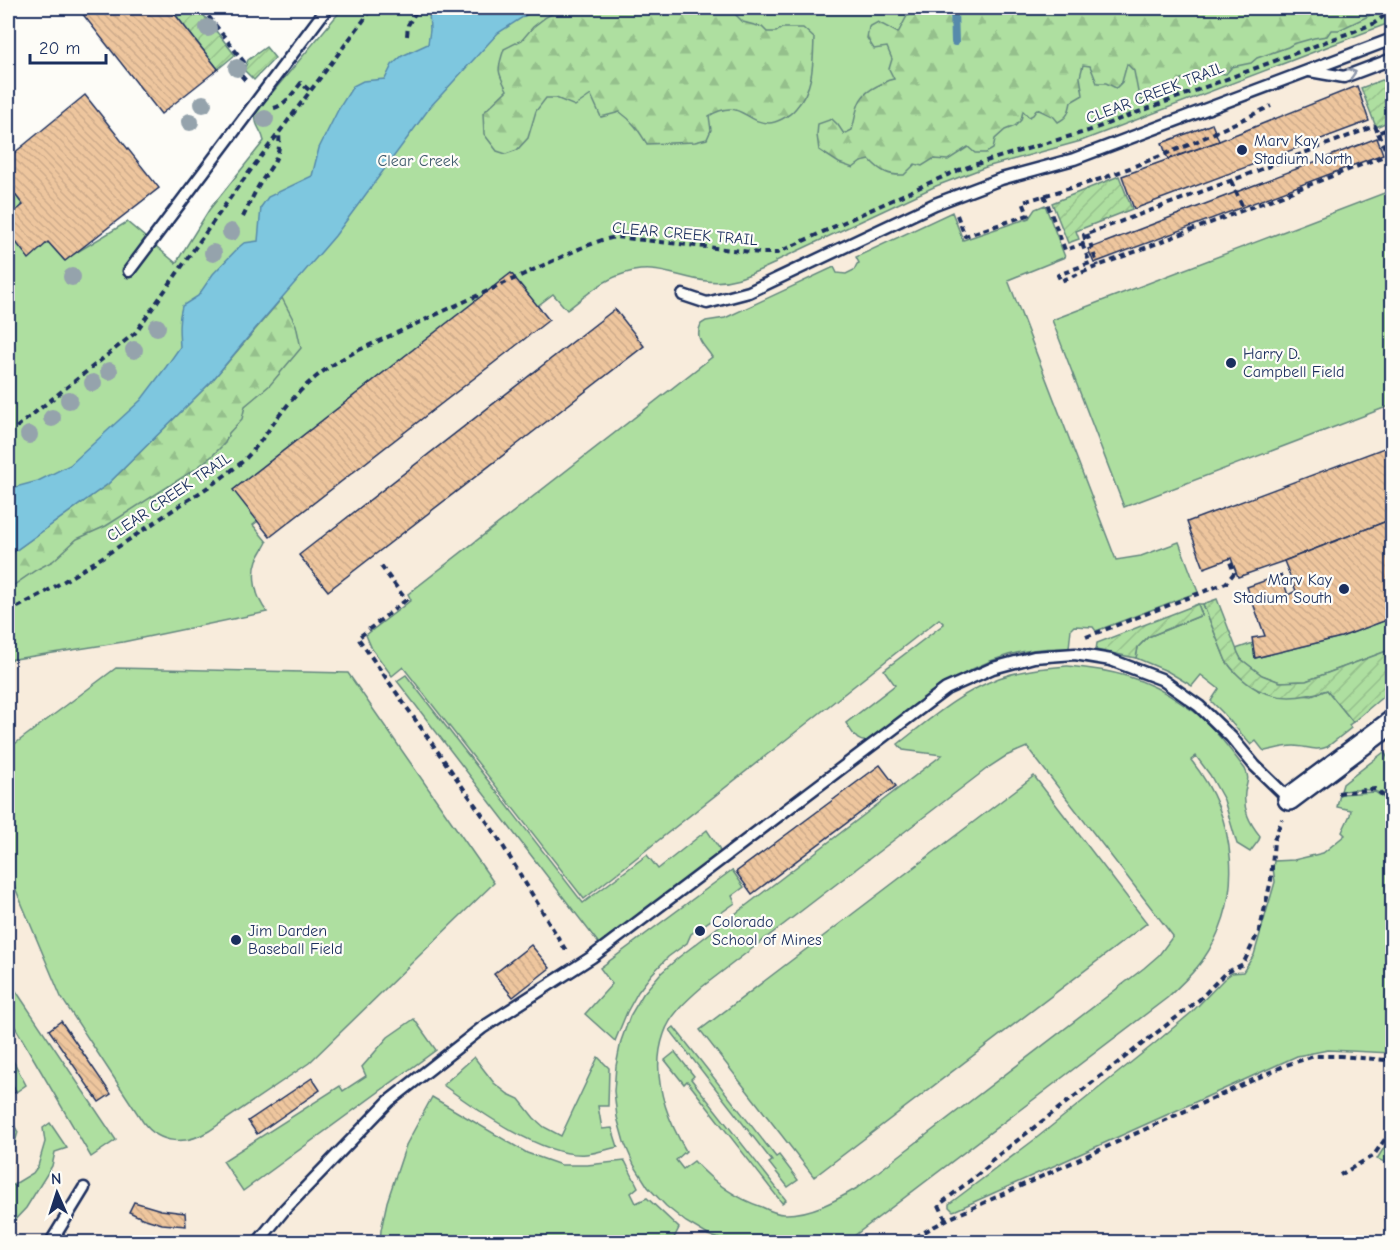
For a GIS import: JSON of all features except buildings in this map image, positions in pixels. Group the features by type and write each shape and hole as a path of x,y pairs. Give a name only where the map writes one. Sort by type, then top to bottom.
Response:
{"street":[{"path":"1289,799 1392,722"}],"lane":[{"path":"129,271 327,8"},
{"path":"683,295 707,303 749,292 950,198 1001,179 1074,159 1392,39"},
{"path":"1309,71 1344,76 1392,59"},
{"path":"258,1242 284,1210 389,1101 482,1028 592,957 946,689 993,668 1034,657 1075,654 1111,660 1161,679 1199,706 1232,736 1255,766 1289,799"},
{"path":"51,1242 84,1188"}],"path":[{"path":"202,8 243,62 239,73 260,97"},
{"path":"8,434 135,333 234,191 369,14 377,8"},
{"path":"407,36 408,25 418,8"},
{"name":"CLEAR CREEK TRAIL","path":"8,612 84,568 226,474 261,442 286,406 326,368 357,351 581,248 616,237 777,253 949,174 1088,131 1373,24 1392,10"},
{"path":"1023,201 1104,178 1191,144 1278,103"},
{"path":"1044,195 1065,250 1082,244 1086,243 1084,235 1375,126 1390,154 1061,281 1058,275 1090,263 1082,244"},
{"path":"1378,133 1392,127"},
{"path":"1385,130 1392,146"},
{"path":"243,217 261,182 276,160 280,147 279,133"},
{"path":"1231,181 1244,210"},
{"path":"950,198 965,236 1028,215 1021,196"},
{"path":"1088,234 1098,266"},
{"path":"1083,656 1086,637 1226,584 1234,573 1229,559"},
{"path":"381,566 406,600 358,638 497,836 576,968"},
{"path":"1334,793 1375,789 1392,805"},
{"path":"945,1220 939,1205 990,1165 992,1160 1199,1000 1224,974 1243,964 1260,929 1270,880 1274,840 1289,799"},
{"path":"1384,1060 1392,1055"},
{"path":"906,1242 945,1220 1287,1065 1314,1056 1384,1060 1392,1064"},
{"path":"1340,1174 1374,1155 1392,1129"}],"shaded area":[{"name":"Colorado School of Mines","path":"1392,22 1392,1242 8,1242 8,620 584,255 775,261 936,186 986,167 1081,141"}],"green space":[{"path":"170,8 198,8 235,55 218,69"},
{"name":"Clear Creek","path":"343,8 1392,8 1392,22 1081,141 986,167 936,186 742,277 715,282 654,270 632,271 592,290 567,310 553,294 253,525 267,542 257,560 254,573 257,594 267,612 123,642 8,660 8,232 29,258 48,242 64,260 127,222 176,263 209,210 264,141 257,125 256,112"},
{"path":"563,8 738,8 736,15 743,22 762,27 767,32 776,32 782,28 803,28 814,38 813,66 809,84 796,108 782,119 771,123 761,122 735,110 720,111 709,116 711,130 707,139 695,142 647,144 632,123 620,112 601,117 591,95 575,106 556,98 546,98 536,111 528,138 517,150 506,154 497,151 484,134 483,113 507,90 499,70 504,49 522,40 533,27"},
{"path":"917,8 1378,8 1377,12 1339,30 1331,30 1327,36 1293,44 1257,58 1251,63 1232,67 1226,74 1216,73 1196,81 1191,78 1181,79 1179,88 1160,98 1144,101 1139,97 1134,71 1127,64 1122,82 1116,88 1106,83 1097,83 1090,66 1083,65 1080,77 1083,95 1071,102 1064,118 1058,122 1054,117 1037,109 1029,117 1023,111 1021,120 995,139 993,149 986,153 975,153 968,147 948,160 933,159 922,166 915,164 904,175 885,172 870,160 861,162 853,168 839,163 819,150 818,124 832,119 844,134 852,130 861,99 870,90 894,79 889,69 892,59 887,47 874,49 867,38 869,27 878,22 898,33 907,16 916,14"},
{"path":"266,47 275,58 254,80 244,70 248,60"},
{"path":"1382,80 1392,84 1392,120 1376,127 1361,88"},
{"path":"1119,176 1132,209 1076,231 1079,239 1068,243 1052,203"},
{"path":"8,185 23,205 8,217"},
{"name":"Harry D. Campbell Field","path":"1392,190 1392,405 1124,507 1052,320"},
{"path":"1045,205 1065,257 1008,280 1116,560 1141,556 1179,542 1198,592 1096,631 1093,627 1074,626 1071,629 1069,648 1046,648 1009,655 966,672 927,697 871,740 862,741 853,734 846,723 895,685 884,670 944,624 939,619 584,899 403,667 392,676 372,649 366,635 411,600 408,594 712,357 699,338 701,324 725,318 834,267 837,273 846,274 854,270 859,263 856,257 952,212 963,240 1029,218 1035,209"},
{"path":"282,298 296,325 301,348 270,385 245,406 242,419 229,433 225,443 194,470 106,526 77,539 53,561 8,589 8,556 108,484 211,382"},
{"path":"1217,599 1241,659 1262,675 1280,682 1306,681 1392,649 1392,689 1353,722 1327,690 1297,697 1284,697 1259,690 1247,683 1226,661 1203,604"},
{"path":"1198,604 1203,604 1226,661 1232,669 1259,691 1312,696 1327,690 1353,722 1349,725 1351,728 1327,747 1314,749 1290,746 1265,751 1256,741 1251,745 1211,701 1219,689 1201,675 1192,686 1167,671 1136,658 1138,647 1148,637 1202,615"},
{"path":"1198,604 1202,615 1148,637 1138,647 1136,658 1096,650 1097,643"},
{"path":"1392,618 1392,649 1306,681 1280,682 1261,675 1241,659 1236,649 1253,643 1255,658 1341,637"},
{"path":"1068,666 1127,676 1168,694 1206,722 1245,769 1248,778 1245,792 1246,810 1260,836 1250,852 1237,844 1224,800 1210,775 1196,756 1191,760 1218,807 1226,832 1230,859 1230,885 1225,911 1216,937 1202,961 1167,998 846,1242 728,1242 708,1235 686,1222 648,1187 634,1165 617,1117 614,1091 621,1041 630,1016 643,994 679,957 942,755 903,750 898,744 946,707 985,684 1016,673","holes":["1027,747 1173,936 1159,955 1144,968 857,1188 831,1202 813,1210 794,1214 776,1213 734,1194 709,1176 694,1161 683,1169 676,1160 686,1151 672,1124 662,1095 659,1064 664,1034 675,1014 702,987 1006,756"]},
{"name":"Jim Darden Baseball Field","path":"116,668 348,673 494,883 309,1063 209,1131 191,1139 165,1139 150,1130 143,1122 61,997 8,871 8,749"},
{"path":"406,675 583,903 647,855 658,869 707,830 720,853 600,945 397,681"},
{"path":"1384,752 1392,764 1392,805 1381,794 1370,790 1341,791 1343,784"},
{"path":"1034,776 1147,923 814,1177 700,1030"},
{"path":"1375,792 1392,807 1392,1053 1328,1050 1297,1056 956,1210 953,1211 949,1207 949,1204 1034,1140 1154,1044 1192,1012 1224,979 1232,973 1243,972 1254,955 1275,882 1274,861 1294,860 1323,853 1345,835 1342,832 1351,810 1337,807 1340,794"},
{"path":"732,870 744,887 732,896 735,903 691,934 687,943 668,957 651,975 627,1012 615,1041 585,1014 612,984 600,968"},
{"path":"8,979 116,1140 91,1157 8,1015"},
{"path":"414,1019 436,1050 243,1191 223,1161 340,1086 343,1091 366,1076 362,1067 388,1037"},
{"path":"674,1027 776,1157 779,1155 798,1180 788,1187 769,1163 772,1161 670,1030"},
{"path":"8,1051 26,1085 16,1092 8,1077"},
{"path":"675,1052 694,1076 691,1079 786,1200 782,1203 687,1081 684,1084 665,1060"},
{"path":"474,1057 494,1083 519,1099 544,1127 561,1136 598,1057 609,1068 608,1106 598,1106 602,1129 612,1128 618,1147 586,1154 569,1153 531,1141 492,1119 443,1085"},
{"path":"432,1097 527,1153 561,1165 625,1161 638,1187 631,1193 636,1203 647,1198 679,1228 672,1242 380,1242 387,1202 406,1145"},
{"path":"8,1115 18,1132 12,1153 8,1156"},
{"path":"50,1123 67,1148 55,1152 52,1166 26,1208 8,1227 8,1188 33,1173 38,1166 45,1142 43,1128"},
{"path":"1392,1135 1392,1165 1377,1159"}],"water":[{"name":"Clear Creek","path":"437,8 537,8 498,33 431,106 335,236 211,382 108,484 8,556 8,489 38,481 70,465 141,400 180,347 179,321 182,306 198,296 213,274 239,247 244,243 258,241 261,207 268,197 312,176 319,148 353,86 363,81 385,79 392,65 402,56 428,44 429,12"}],"waterway":[{"path":"954,8 955,42"}],"place":[{"name":"Marv Kay Stadium North","path":"1242,150"},
{"name":"Harry D. Campbell Field","path":"1231,363"},
{"name":"Marv Kay Stadium South","path":"1344,589"},
{"name":"Colorado School of Mines","path":"700,931"},
{"name":"Jim Darden Baseball Field","path":"236,940"}]}
